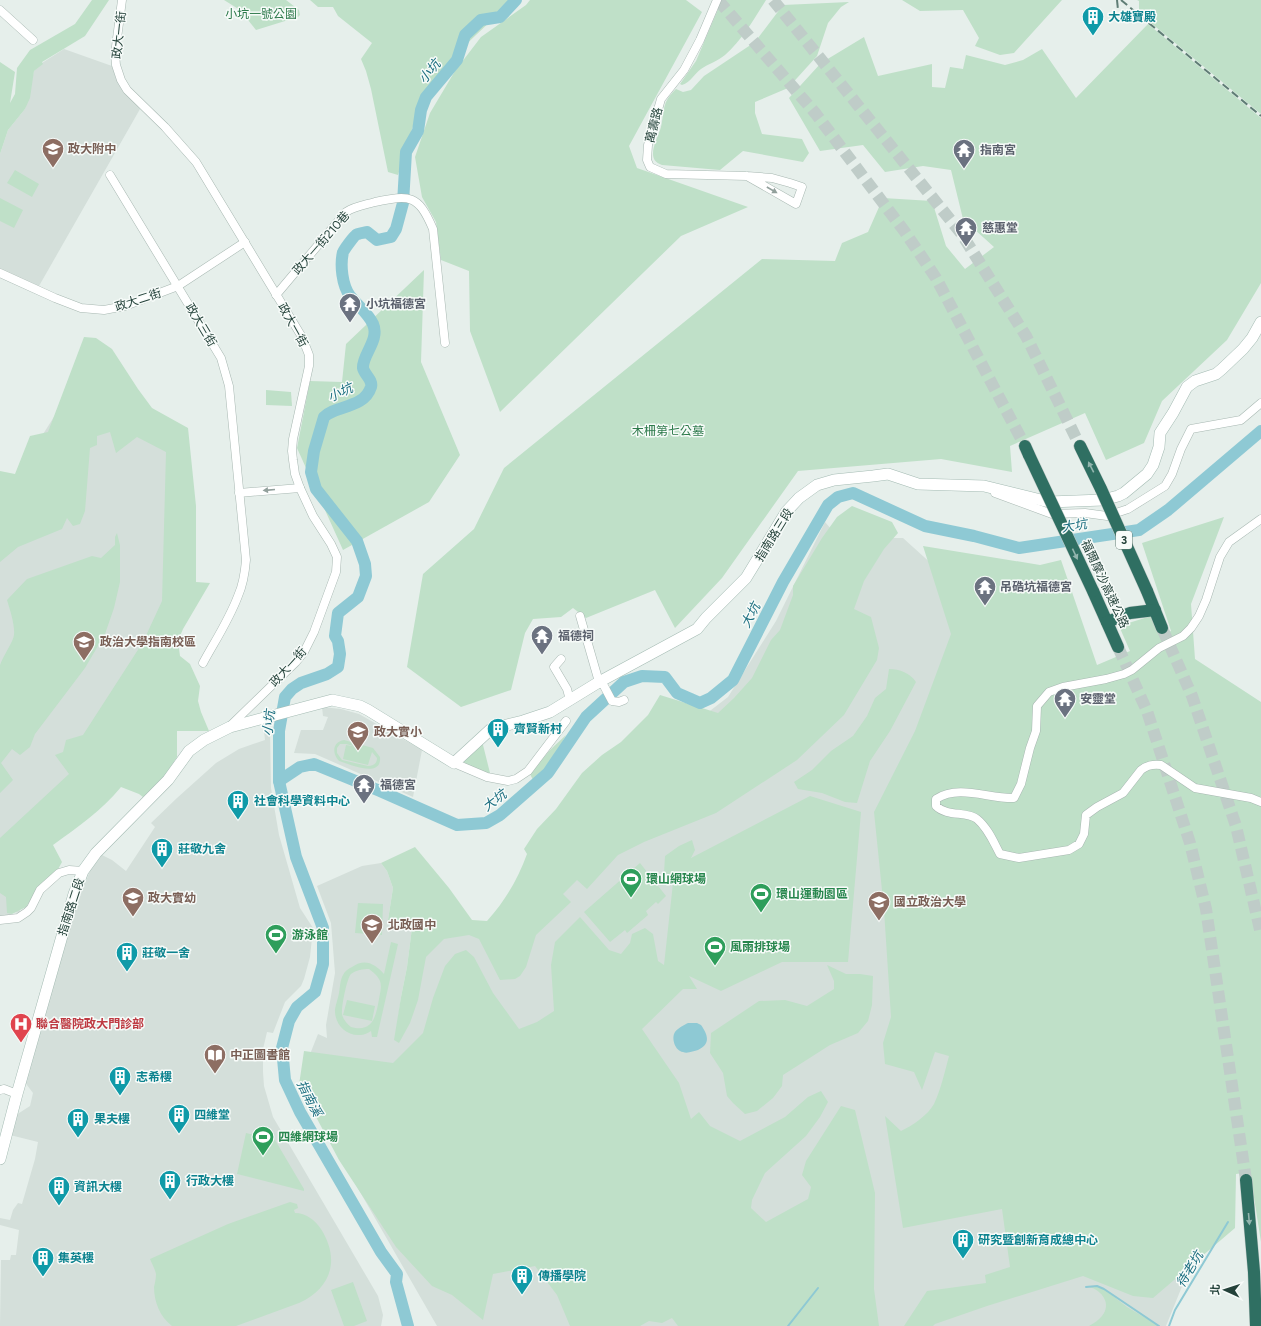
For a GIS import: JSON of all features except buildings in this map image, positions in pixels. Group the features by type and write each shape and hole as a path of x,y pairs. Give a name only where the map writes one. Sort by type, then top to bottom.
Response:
{"highway":[{"name":"3","path":"1080,446 1147,591 1162,628"},
{"name":"福爾摩沙高速公路","path":"1027,450 1118,647"},
{"path":"1107,622 1130,613 1155,610"},
{"path":"1246,1180 1258,1272 1256,1326"}],"street":[{"name":"政大一街","path":"122,0 115,54 116,65 121,80 133,96 165,127 196,162 306,344 309,355 308,375 293,439 292,451 295,474 300,488 313,516 331,544 337,557 336,572 314,632 304,652 296,662 230,727"},
{"name":"萬壽路","path":"717,0 700,40 684,70 660,99 648,145 648,160 650,167 666,174 747,176 772,178 790,182 802,187 796,204 747,176"},
{"path":"0,10 33,40"},
{"name":"政大三街","path":"110,175 221,358 229,386 246,560 244,579 239,596 203,663"},
{"name":"政大一街210巷","path":"276,294 346,212 353,208 395,198 408,198 421,207 433,229 445,342"},
{"name":"政大二街","path":"0,273 81,308 104,310 125,306 178,286 245,242"},
{"name":"指南路三段","path":"454,763 490,729 550,712 697,629 746,578 786,512 799,498 817,485 834,480 888,474 918,484 971,485 999,488 1049,502 1103,500 1124,493 1147,474 1153,465 1159,447 1160,433 1187,387 1195,381 1216,374 1222,369 1243,349 1252,338 1261,322"},
{"path":"971,485 1046,513 1085,513 1107,516 1128,509 1165,486 1172,474 1181,449 1191,429 1241,420 1261,403"},
{"path":"239,493 300,488"},
{"path":"1261,519 1229,542 1220,558 1199,616 1191,628 1183,636 1159,648 1132,670 1124,674 1063,687 1049,692 1037,706 1036,731 1021,784 1014,798 1003,798 967,792 944,794 936,799 936,806 941,810 976,818 984,826 1000,854 1019,858 1069,850 1079,844 1084,834 1086,815 1126,791 1141,770 1145,767 1161,765 1195,788 1250,798 1261,802"},
{"path":"580,616 601,684 612,701 619,702 624,700"},
{"path":"561,659 554,667 567,689 570,700"},
{"name":"指南路二段","path":"0,1158 3,1133 17,1094 67,917 83,871 104,844 168,780 189,751 204,740 230,727 332,700 360,706 454,763"},
{"path":"454,763 481,776 508,781 516,779 528,771 566,721"},
{"path":"0,920 18,918 27,912 31,908 40,890 59,873 69,870 83,871"},
{"path":"0,1090 4,1089 17,1094"}],"shaded area":[{"name":"政大附中","path":"64,49 112,66 116,79 121,88 140,109 39,286 0,269 0,154 8,130 25,109 34,71 42,63"},
{"name":"政治大學指南校區","path":"96,351 173,449 190,582 52,828 19,901 20,913 13,912 10,916 0,917 0,473 17,475"},
{"name":"國立政治大學","path":"825,522 864,567 887,538 903,538 976,604 1200,1242 1166,1326 437,1326 325,1131 299,1082 318,1034 327,1038 326,1025 335,973 331,923 317,886 362,866 381,863 387,871 393,888 388,920 413,920 397,1027 417,918 484,934 702,717 728,697 776,621"},
{"name":"政大實小","path":"322,707 341,709 359,714 422,750 413,797 315,754 294,753 301,730 323,730 328,717 323,716"},
{"path":"270,730 271,788 279,835 300,908 313,928 310,957 301,986 285,1002 273,1033 267,1032 263,1049 264,1086 273,1117 378,1296 383,1315 381,1326 0,1326 1,1260 10,1260 11,1255 16,1255 19,1230 0,1225 0,1218 10,1220 13,1210 18,1203 22,1204 35,1159 38,1142 10,1135 16,1115 30,1106 33,1093 24,1081 71,915 91,869 102,855 112,860 126,871 155,827 151,823 216,763 239,749 265,740 264,731"}],"green space":[{"path":"92,0 109,0 85,36 42,62 43,64 34,71 30,98 25,109 8,130 0,154 0,62 15,72 10,103 15,94 17,68 30,50 75,24"},
{"name":"小坑一號公園","path":"224,0 286,0 299,10 300,15 298,17 256,30 240,10"},
{"path":"310,0 513,0 457,53 421,100 398,175 388,172 371,89 361,59 372,43 338,16 333,7 318,7"},
{"path":"530,0 686,0 702,12 629,146 637,168 748,207 681,236 500,412 470,331 469,271 441,260 436,222 422,197 415,157 430,113 455,71 481,37 526,5"},
{"path":"722,0 766,0 737,43 722,57 701,69 688,82 682,85 680,84 696,61"},
{"path":"902,0 1062,0 1014,53 1000,55 975,46 979,38 963,10 920,11"},
{"path":"1137,0 1261,0 1261,114 1139,13 1139,1"},
{"path":"849,2 841,7 828,23 817,56 788,88 755,102 755,113 762,134 802,139 809,153 803,162 743,151 720,170 662,165 657,162 653,154 655,143 661,127 664,108 668,98 676,89 683,92 691,90 704,76 755,42 783,5"},
{"name":"木柵第七公墓","path":"1148,24 1261,118 1261,283 1227,340 1162,401 1144,443 1106,460 1085,413 1010,446 1012,472 941,459 798,471 722,578 675,628 655,590 586,618 573,608 561,617 533,619 525,633 511,690 461,707 407,667 423,574 474,529 504,468 762,259 835,261 842,243 868,232 883,198 932,201 946,246 965,269 994,247 963,219 951,170 923,166 885,172 863,145 820,151 789,98 821,63 864,37 878,76 932,64 932,87 945,88 950,67 963,69 966,55 1005,65 1023,60 1042,49 1076,98"},
{"path":"15,170 39,184 32,197 7,183"},
{"path":"0,198 23,210 14,228 0,221"},
{"path":"424,270 421,362 460,455 429,502 343,550 297,448 310,381 342,382 346,344"},
{"path":"84,337 96,338 112,349 152,408 188,428 196,506 196,582 210,583 183,629 178,641 180,656 190,664 200,686 198,701 209,731 177,731 177,757 165,775 143,797 121,787 97,811 53,845 62,862 57,871 41,885 26,907 12,914 7,913 6,897 0,893 0,838 69,774 55,755 63,752 66,740 83,735 143,642 162,601 166,452 137,437 116,453 110,432 97,436 97,445 90,448 85,511 80,524 73,526 67,518 62,529 18,547 0,562 0,471 15,474 30,436 48,432"},
{"path":"266,390 291,392 292,406 266,405"},
{"path":"852,506 892,522 898,533 884,549 864,581 854,609 871,617 879,648 877,660 844,715 797,760 716,813 644,842 618,855 587,889 577,880 563,894 571,902 536,935 526,967 520,976 515,979 500,980 479,939 469,935 444,939 426,957 418,1000 410,1023 399,1043 394,1040 407,967 413,920 388,920 393,888 387,871 381,863 415,847 449,888 472,920 487,921 500,906 515,881 527,854 524,849 537,829 556,809 582,773 602,755 621,742 648,715 660,695 718,713 752,678 771,640 780,630 793,595 793,586 822,538 837,517"},
{"path":"1224,517 1191,604 1195,659 1261,702 1261,1242 1250,1172 1236,1174 1235,1228 1153,1298 1133,1296 1083,1276 987,1306 933,1326 904,1326 927,1291 986,1283 985,1275 1010,1267 1002,1209 903,1228 885,1116 901,1131 924,1116 934,1104 943,1080 949,1056 935,1052 922,1090 914,1072 885,1064 883,1043 891,1017 884,910 874,812 915,731 951,634 923,546 1040,565 1061,560 1097,665 1130,651 1119,626 1151,616 1161,636 1171,631 1142,543"},
{"path":"117,533 120,545 120,582 114,608 105,634 85,668 35,734 30,747 20,755 12,749 1,763 13,780 0,793 0,665 14,635 13,622 7,600 27,579 92,556 101,558 115,545 115,537"},
{"path":"889,669 904,672 911,676 916,682 890,731 870,761 857,803 845,802 822,793 798,789 794,782 812,770 831,751 853,736 867,716 875,698 886,689"},
{"path":"566,735 551,763 534,782 530,774 550,750"},
{"path":"344,740 373,748 380,757 379,764 371,769 357,767 339,761 335,755 334,749 340,741","holes":["340,744 346,744 357,747 346,745 343,759 368,765 372,752 377,760 373,765 368,766 342,760 337,753 337,748"]},
{"path":"482,741 490,773 472,768 463,761"},
{"path":"810,796 861,812 848,962 782,962 721,991 689,976 697,989 683,989 642,1029 679,1083 691,1119 699,1112 710,1126 740,1141 785,1117 808,1097 821,1091 828,1102 820,1117 806,1136 765,1173 752,1200 751,1208 766,1222 808,1199 811,1187 802,1175 806,1161 841,1106 855,1110 875,1193 874,1289 879,1326 678,1326 672,1318 662,1323 649,1321 640,1326 570,1326 557,1295 535,1266 493,1274 483,1320 452,1295 432,1286 396,1247 339,1160 299,1085 304,1051 393,1063 423,1033 433,998 445,966 455,954 466,950 474,957 493,993 519,1029 537,1022 554,1011 551,965 555,942 580,917 609,950 621,954 630,943 632,934 645,928 653,934 658,961 664,965 673,883 664,873 665,856 679,846 692,840 695,850 691,858"},
{"name":"環山網球場","path":"640,863 666,896 658,904 656,902 646,911 648,915 627,933 625,930 610,942 584,912"},
{"path":"358,903 383,904 382,935 355,933"},
{"path":"391,942 398,944 377,1037 372,1037 371,1031 366,1034 355,1035 345,1031 336,1019 335,1014 341,979 344,974 348,969 357,964 370,963 384,974","holes":["369,969 378,977 381,986 375,1017 372,1022 364,1028 351,1027 347,1024 342,1015 342,1008 349,976 360,970"]},
{"path":"827,965 846,974 873,976 872,1005 868,1021 858,1033 830,1045 783,1075 782,1086 773,1098 757,1111 745,1114 727,1096 723,1073 710,1053 711,1033 759,1001 785,1000 807,1006 834,989 834,981"},
{"path":"347,1000 375,1006 372,1021 343,1015"},
{"name":"四維網球場","path":"246,1133 275,1140 304,1191 237,1174"},
{"path":"290,1202 297,1204 298,1208 294,1210 295,1213 306,1216 316,1223 327,1240 330,1251 330,1272 319,1289 310,1297 299,1303 236,1326 172,1326 164,1318 158,1309 155,1298 154,1287 156,1274 150,1259 228,1224"},
{"path":"353,1282 367,1321 354,1326 344,1326 331,1290"},
{"path":"1094,1286 1104,1289 1127,1307 1159,1326 1089,1326 1101,1317 1106,1307 1106,1302 1101,1294 1089,1287"}],"water":[{"path":"688,1023 697,1023 701,1025 707,1036 707,1042 698,1050 685,1053 676,1047 673,1038 676,1031"}],"waterway":[{"name":"小坑","path":"408,1326 396,1282 397,1274 381,1252 300,1112 285,1080 282,1048 289,1021 297,1007 315,992 323,964 323,928 296,857 279,781 279,731 285,697 292,689 301,683 327,674 338,667 340,654 338,641 335,636 338,613 358,597 366,576 365,564 357,541 316,489 311,472 314,451 324,417 335,410 356,403 367,394 371,387 371,382 365,373 363,363 373,342 375,330 366,313 347,291 343,281 343,252 353,238 358,234 367,232 377,240 391,237 396,229 403,203 406,152 418,131 421,110 426,97 457,60 465,35 481,20 500,17 516,0"},
{"name":"大坑","path":"279,781 300,767 314,764 457,825 486,823 500,815 548,773 586,717 624,682 642,676 665,677 677,693 700,703 711,698 733,680 783,582 828,505 838,497 853,493 925,526 974,536 1019,548 1139,530 1168,510 1261,431"},
{"name":"待老坑","path":"1169,1326 1175,1310 1228,1222"},
{"path":"1086,1287 1097,1286 1104,1289 1159,1326"},
{"path":"788,1326 818,1288"}],"tunnel":[{"path":"718,0 816,114 905,232 936,278 1025,446"},
{"path":"773,0 961,233 1026,336 1080,446"},
{"path":"1162,628 1192,696 1236,826 1261,934"},
{"path":"1118,647 1147,711 1190,843 1206,909 1246,1180"}],"railway":[{"path":"1117,0 1118,10"},
{"path":"1121,0 1261,116"}],"place":[{"name":"大雄寶殿","path":"1093,36"},
{"name":"政大附中","path":"53,168"},
{"name":"指南宮","path":"964,170"},
{"name":"慈惠堂","path":"966,248"},
{"name":"小坑福德宮","path":"350,324"},
{"name":"吊硞坑福德宮","path":"985,606"},
{"name":"福德祠","path":"542,656"},
{"name":"政治大學指南校區","path":"84,662"},
{"name":"安靈堂","path":"1065,718"},
{"name":"齊賢新村","path":"498,748"},
{"name":"政大實小","path":"358,752"},
{"name":"福德宮","path":"364,804"},
{"name":"社會科學資料中心","path":"238,820"},
{"name":"莊敬九舍","path":"162,868"},
{"name":"環山網球場","path":"631,898"},
{"name":"環山運動園區","path":"761,914"},
{"name":"政大實幼","path":"133,918"},
{"name":"國立政治大學","path":"879,922"},
{"name":"北政國中","path":"372,944"},
{"name":"游泳館","path":"276,954"},
{"name":"風雨排球場","path":"715,966"},
{"name":"莊敬一舍","path":"127,972"},
{"name":"聯合醫院政大門診部","path":"21,1044"},
{"name":"中正圖書館","path":"215,1074"},
{"name":"志希樓","path":"120,1096"},
{"name":"四維堂","path":"179,1134"},
{"name":"果夫樓","path":"78,1138"},
{"name":"四維網球場","path":"263,1156"},
{"name":"行政大樓","path":"170,1200"},
{"name":"資訊大樓","path":"59,1206"},
{"name":"研究暨創新育成總中心","path":"963,1260"},
{"name":"集英樓","path":"43,1278"},
{"name":"傳播學院","path":"522,1296"}],"water label":[{"name":"指南溪","path":"310,1098"}]}
